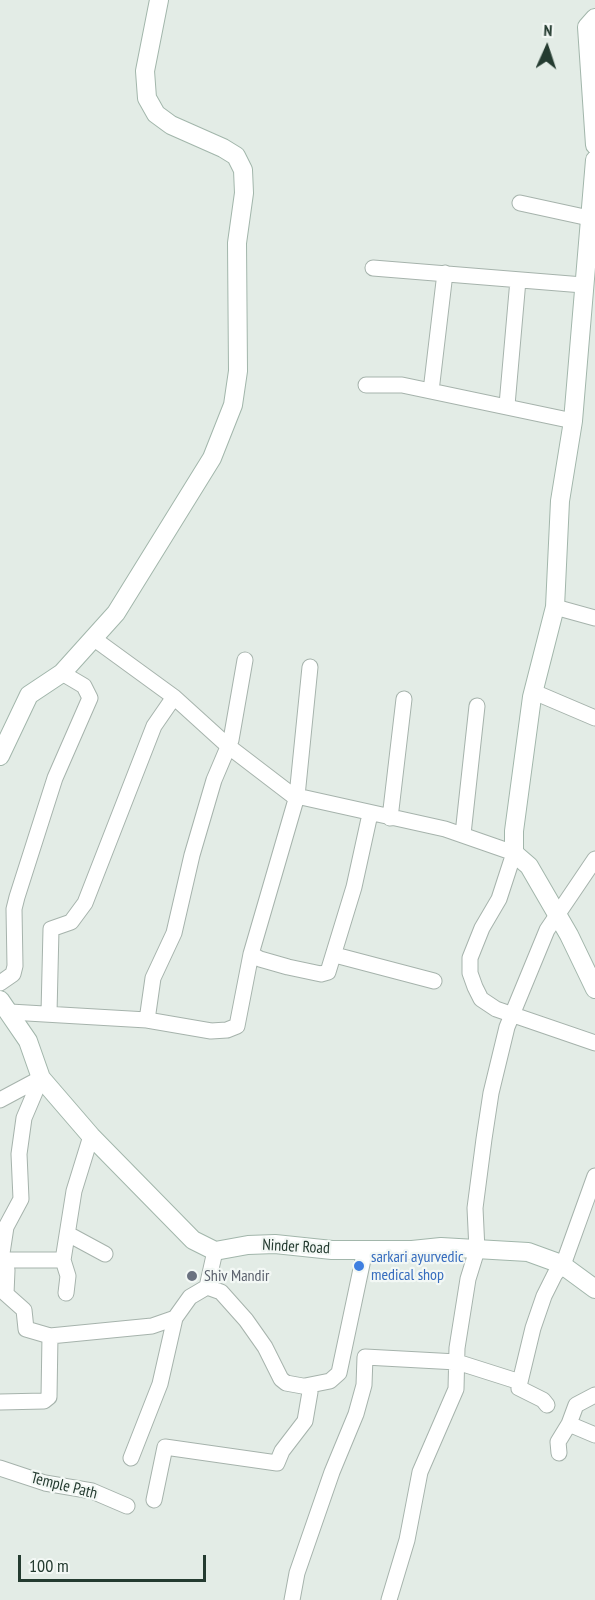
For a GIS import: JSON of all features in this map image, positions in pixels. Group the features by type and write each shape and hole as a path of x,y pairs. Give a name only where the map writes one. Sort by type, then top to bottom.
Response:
{"street":[{"path":"0,756 29,695 62,673 116,613 212,458 232,405 238,371 237,243 244,193 243,170 236,156 223,147 171,125 156,114 147,98 145,71 159,0"},
{"path":"595,18 587,27 595,145"},
{"path":"595,159 573,420 560,501 555,607 534,692 514,831 514,853 499,898 482,928 470,958 470,973 481,999 496,1009 595,1043"},
{"path":"520,203 589,218"},
{"path":"373,268 583,285"},
{"path":"430,391 446,273"},
{"path":"507,405 518,280"},
{"path":"366,385 402,385 573,420"},
{"path":"555,607 595,618"},
{"path":"93,638 174,697 228,746 285,791 370,814 463,834 514,853 529,866 595,989"},
{"path":"147,1020 153,978 174,933 192,855 214,780 228,746 245,660"},
{"path":"5,1006 49,1013 147,1020 211,1031 227,1030 237,1026 251,954 297,796 310,667"},
{"path":"0,983 13,974 15,966 14,909 17,897 56,778 90,698 84,686 62,673"},
{"path":"534,692 595,718"},
{"path":"49,1013 51,929 71,922 85,903 154,726 174,697"},
{"path":"390,818 404,699"},
{"path":"463,834 477,706"},
{"path":"251,954 261,959 321,974 328,972 335,955 370,814"},
{"path":"389,1600 407,1539 420,1472 456,1389 459,1367 456,1362 468,1279 477,1250 475,1208 493,1082 512,1015 547,930 595,859"},
{"path":"335,955 435,981"},
{"path":"5,1006 28,1041 41,1078 92,1136 193,1240 215,1251 207,1287 190,1297 175,1318 160,1384 131,1458"},
{"path":"0,1100 41,1078"},
{"path":"41,1078 24,1118 19,1154 21,1200 6,1227 1,1260 7,1270 6,1294 24,1310 26,1329 50,1336 152,1326 175,1318"},
{"path":"66,1293 68,1276 63,1260 74,1191 92,1136"},
{"path":"548,1405 519,1388 520,1382 533,1328 544,1296 555,1274 563,1265 595,1176"},
{"path":"68,1234 105,1254"},
{"name":"Ninder Road","path":"215,1251 248,1245 275,1244 332,1250 441,1247 528,1252 563,1265 595,1289"},
{"path":"207,1287 221,1292 246,1320 265,1347 281,1379 286,1383 305,1386 330,1381 339,1373 365,1250"},
{"path":"1,1260 63,1260"},
{"path":"0,1402 44,1401 49,1397 50,1336"},
{"path":"292,1600 297,1573 332,1472 356,1414 364,1385 365,1357 456,1362 520,1382"},
{"path":"154,1500 165,1447 277,1463 282,1451 305,1421 310,1392 305,1386"},
{"path":"560,1453 558,1442 569,1424 576,1405 595,1395"},
{"path":"569,1424 595,1435"},
{"name":"Temple Path","path":"0,1468 45,1483 92,1491 127,1506"}],"place":[{"name":"sarkari ayurvedic medical shop","path":"359,1266"},
{"name":"Shiv Mandir","path":"192,1276"}]}
